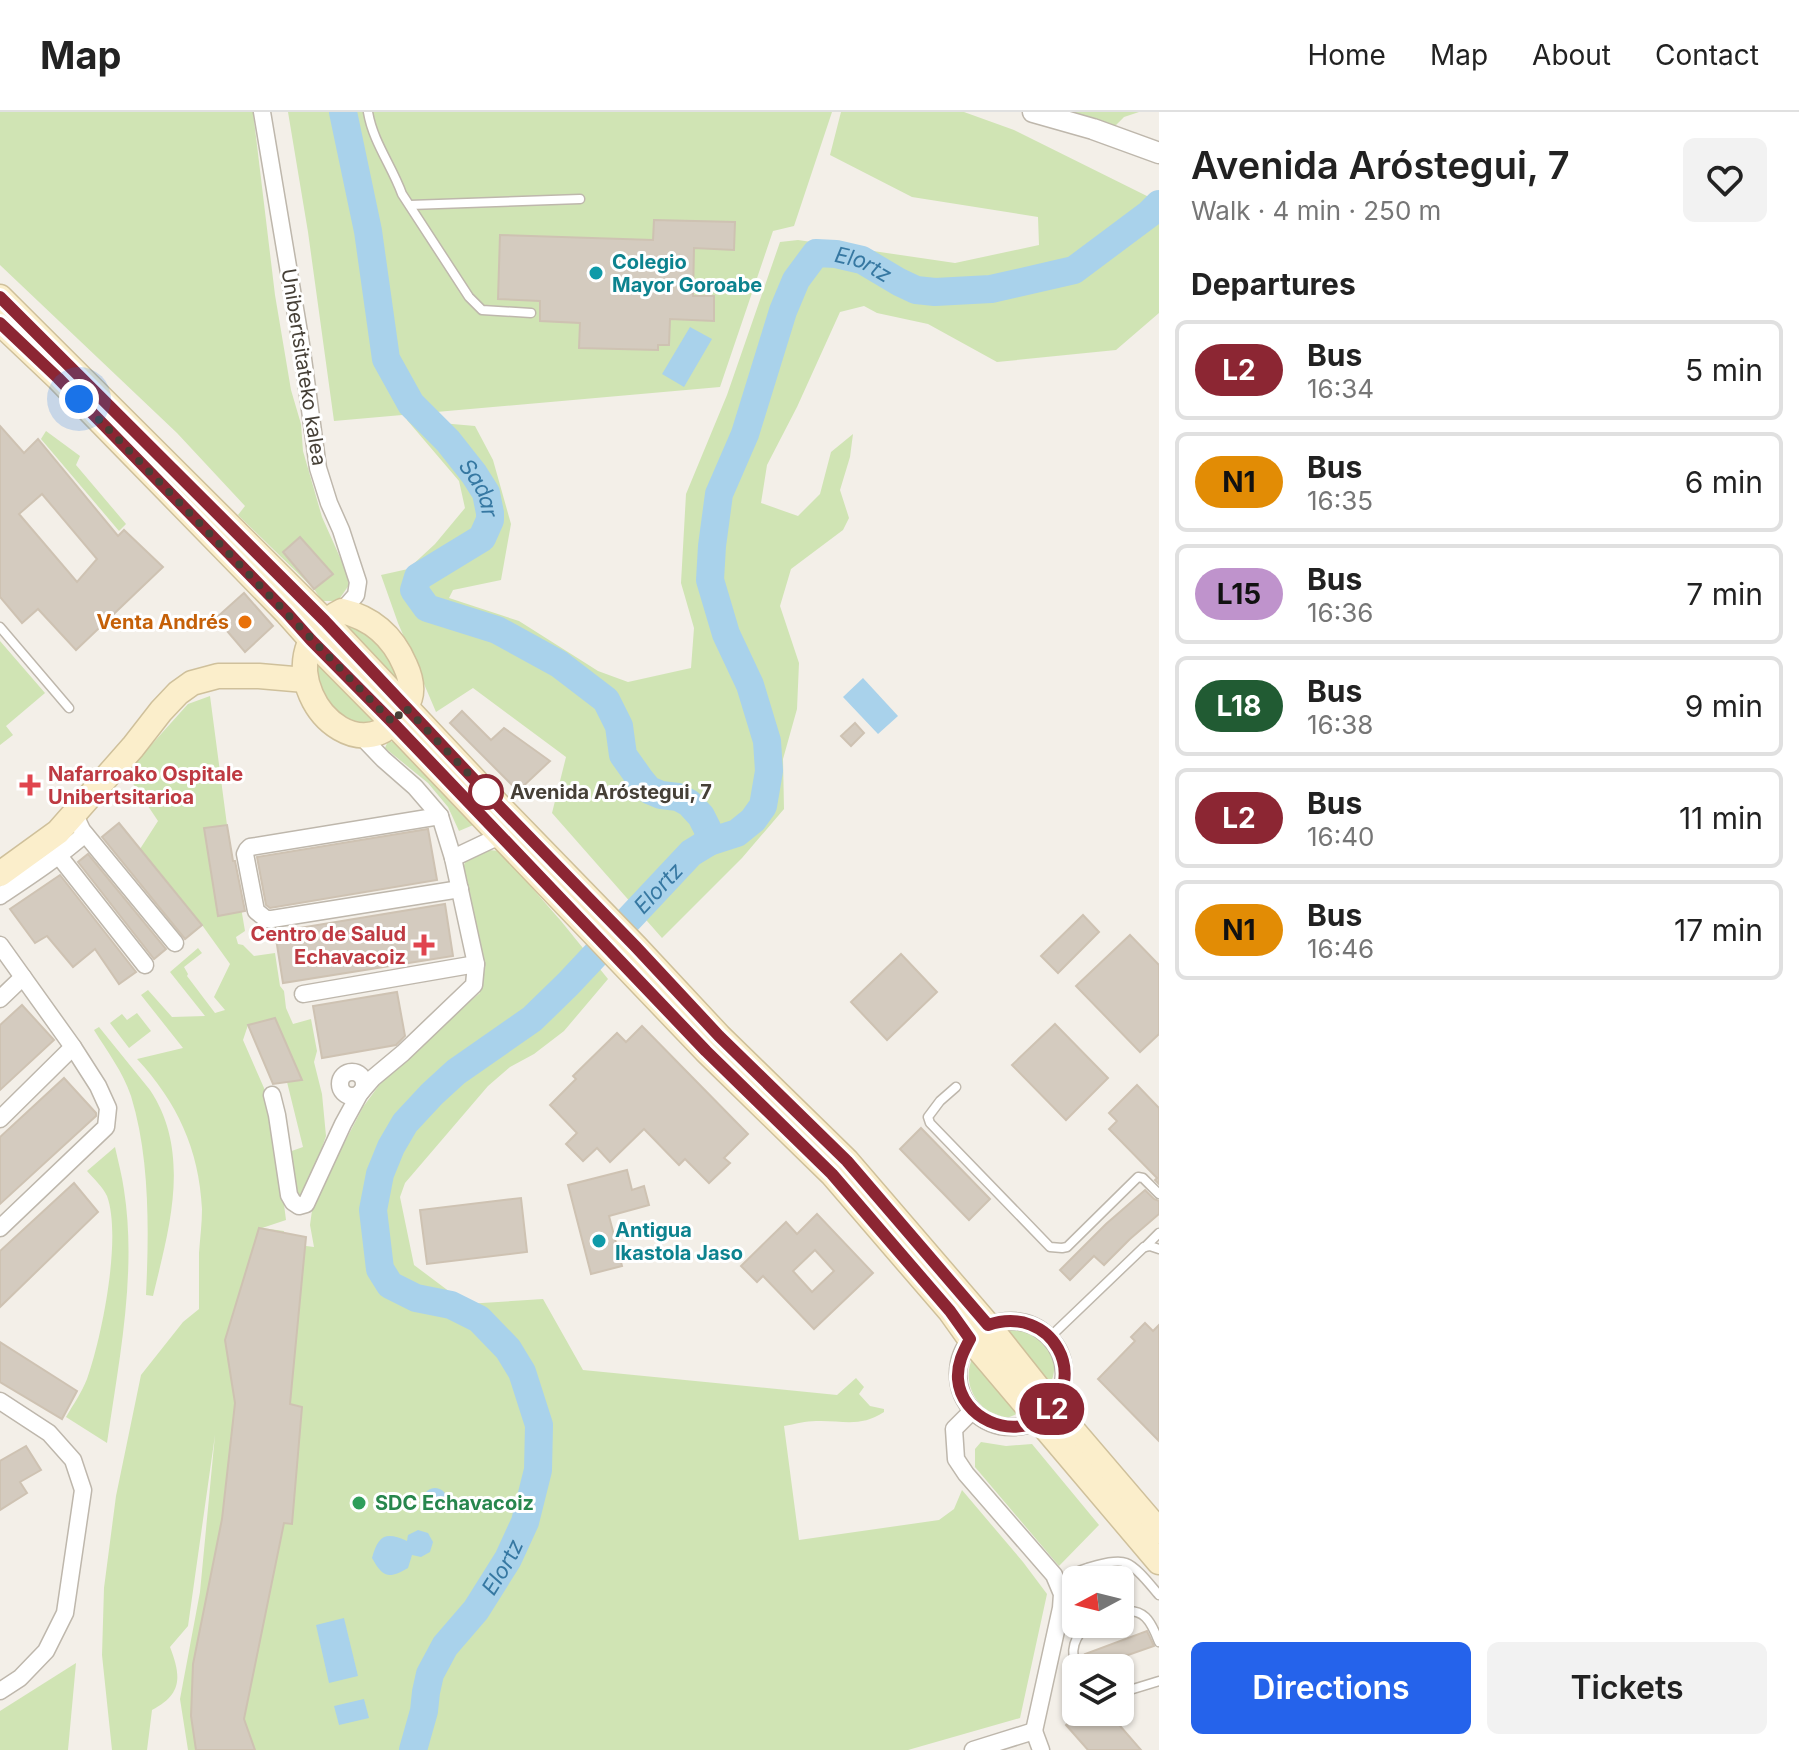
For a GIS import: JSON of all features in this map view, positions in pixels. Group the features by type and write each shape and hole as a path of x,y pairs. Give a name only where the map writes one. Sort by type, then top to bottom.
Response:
{"main road":[{"path":"0,297 326,624 501,838 576,900"},
{"path":"0,323 79,399 287,613 326,624 353,614 382,632 396,646 410,676 412,693 399,715 380,732 360,735 345,730 328,719 313,700 305,680 304,661 326,624"},
{"path":"0,874 58,832 80,823 161,711 192,683 218,676 305,680"},
{"path":"399,715 628,954 706,1051 832,1174 950,1311 979,1332 1159,1562"},
{"path":"1046,1414 1159,1531"}],"street":[{"name":"Unibertsitateko kalea","path":"262,112 301,344 318,468 358,582 356,595 326,624"},
{"path":"1033,112 1158,152"},
{"path":"272,1095 289,1195 299,1206 306,1204 343,1124 352,1092 403,1053 474,985 476,964 453,858 440,816 415,787 360,735"},
{"path":"440,816 378,823 250,845 245,854 256,911 266,919 272,919 460,889"},
{"path":"0,896 59,856 80,823 175,943"},
{"path":"453,858 501,838"},
{"path":"59,856 145,965"},
{"path":"0,945 73,1047 108,1108 106,1127 0,1228"},
{"path":"303,994 476,964"},
{"path":"0,999 23,977"},
{"path":"0,1119 73,1047"},
{"path":"352,1092 364,1085 362,1077 351,1072 384,1068"},
{"path":"1013,1320 1040,1328 1050,1337 1059,1350 1065,1368 1062,1391 1046,1414 1014,1427 988,1422 972,1411 962,1397 958,1380 960,1358 979,1332 999,1321 1013,1320"},
{"path":"0,1401 49,1433 73,1460 83,1490 65,1613 46,1651 20,1678 0,1691"},
{"path":"972,1411 954,1429 956,1459 1054,1575 1062,1594 1034,1731 1041,1750"},
{"path":"973,1750 1034,1731"}],"lane":[{"path":"368,112 378,145 410,205 469,297 482,310 531,313"},
{"path":"410,205 580,199"},
{"path":"0,627 69,708"},
{"path":"956,1087 928,1117 930,1123 1050,1247 1067,1247 1138,1177 1159,1194"},
{"path":"1050,1337 1159,1233"},
{"path":"1144,1247 1159,1249"},
{"path":"1096,1566 1115,1561 1131,1566"},
{"path":"1134,1569 1159,1595"},
{"path":"1059,1585 1062,1582"},
{"path":"1134,1611 1152,1625 1159,1642"},
{"path":"1134,1689 1159,1681"}],"green space":[{"path":"0,112 253,112 275,295 291,390 301,424 303,451 322,517 347,573 349,585 338,601 322,601 314,589 238,515 245,506 177,433 0,265"},
{"path":"288,112 832,112 794,226 773,231 720,387 334,421"},
{"path":"841,112 964,112 1014,130 1159,202 1159,313 1116,350 997,362 928,324 877,313 864,306 840,312 767,465 761,503 798,516 820,494 831,452 853,434 840,490 849,518 843,530 791,569 780,606 799,663 797,709 783,759 784,809 742,858 662,938 552,813 566,757 473,688 436,712 381,575 408,569 435,544 465,508 459,481 407,420 475,426 493,460 511,524 501,580 453,590 449,598 519,621 598,671 628,682 691,668 694,628 681,583 686,494 727,395 780,242 798,240 955,263 1039,245 1038,217 912,197 830,155"},
{"path":"1072,112 1139,112 1124,117 1115,126"},
{"path":"46,431 80,456 76,465 126,524 119,531 41,439"},
{"path":"348,622 372,631 400,673 398,683 342,627"},
{"path":"0,641 45,693 6,726 13,735 0,745"},
{"path":"316,655 375,723 370,727 346,723 318,689"},
{"path":"210,696 245,931 236,937 238,944 254,956 275,953 280,986 293,1024 311,1019 317,1051 314,1062 322,1094 326,1136 308,1189 302,1197 294,1193 286,1153 303,1147 287,1082 301,1080 275,1019 248,1025 243,1040 264,1088 273,1119 286,1220 262,1228 284,1231 283,1237 288,1234 306,1237 306,1246 314,1247 310,1225 313,1203 363,1107 380,1084 436,1029 480,993 462,871 472,853 500,851 608,979 564,1031 534,1054 510,1067 488,1086 405,1183 400,1197 414,1265 466,1304 543,1299 583,1370 837,1395 856,1378 864,1387 859,1394 870,1406 884,1409 884,1412 859,1422 812,1421 784,1426 799,1540 939,1520 954,1509 962,1490 1047,1594 1020,1718 908,1750 188,1750 180,1699 200,1592 215,1435 188,1626 170,1647 177,1683 169,1697 152,1710 147,1750 112,1750 102,1655 104,1588 116,1496 141,1375 183,1322 199,1309 202,1209 196,1166 174,1110 164,1092 137,1059 183,1048 141,995 148,990 172,1017 205,1016 170,972 198,948 202,953 184,967 187,976 215,1013 225,1010 214,997 230,964 140,849 158,821 126,773 188,704"},
{"path":"388,741 399,743 485,820 459,831 448,807 428,783 385,748"},
{"path":"137,1013 151,1031 129,1048 110,1023 122,1014 127,1020"},
{"path":"99,1027 150,1090 163,1114 170,1139 174,1165 173,1192 153,1296 146,1295 147,1195 142,1144 131,1096 94,1030"},
{"path":"115,1147 124,1190 129,1253 125,1316 107,1443 66,1417 85,1384 93,1361 111,1261 111,1214 107,1196 87,1171"},
{"path":"1012,1327 1031,1332 1049,1348 1054,1371 1049,1386 1008,1335"},
{"path":"972,1359 1012,1404 1017,1414 1007,1418 998,1415 988,1411 977,1400 969,1381"},
{"path":"981,1442 1006,1446 1032,1444 1099,1525 1059,1566 975,1467 975,1449"},
{"path":"76,1663 68,1750 0,1750 0,1711"}],"water":[{"path":"690,327 712,339 684,387 662,374"},
{"path":"863,678 898,716 878,734 843,697"},
{"path":"435,1488 443,1492 447,1500 443,1508 435,1512 427,1508 423,1500 427,1492"},
{"path":"418,1530 428,1533 433,1542 430,1552 421,1557 412,1555 408,1568 401,1572 391,1575 383,1573 372,1558 380,1540 393,1536 407,1541 408,1535"},
{"path":"344,1618 358,1676 329,1683 316,1625"},
{"path":"364,1699 369,1718 339,1725 334,1706"}],"building":[{"name":"Colegio Mayor Goroabe","path":"654,220 735,222 734,250 694,248 693,296 714,296 714,321 670,319 669,345 658,345 658,350 579,348 580,323 540,321 540,301 498,299 500,235 653,240"},
{"path":"0,426 24,453 38,439 118,536 124,530 163,567 76,650 38,609 22,623 0,597","holes":["42,494 97,559 77,582 19,514"]},
{"path":"300,537 333,574 314,589 283,552"},
{"name":"Venta Andrés","path":"244,593 273,626 245,652 216,618"},
{"path":"462,711 491,740 504,728 550,761 518,791 450,723"},
{"path":"855,723 864,733 851,746 841,736"},
{"path":"119,823 202,925 185,939 102,837"},
{"path":"227,825 245,911 218,916 204,828"},
{"path":"428,829 437,880 270,908 266,905 257,857"},
{"path":"88,854 166,949 154,959 78,862"},
{"path":"60,875 136,972 119,984 95,949 73,967 47,936 35,943 10,909"},
{"path":"445,904 453,956 283,983 275,932"},
{"path":"1083,915 1099,932 1058,973 1041,956"},
{"path":"1130,935 1159,965 1159,1034 1140,1052 1076,986"},
{"path":"901,954 937,992 887,1040 851,1002"},
{"path":"397,992 405,1036 396,1045 322,1058 313,1006"},
{"path":"22,1005 54,1040 0,1090 0,1025"},
{"path":"275,1018 302,1080 273,1084 248,1025"},
{"path":"1055,1024 1108,1078 1066,1120 1012,1065"},
{"path":"642,1026 748,1134 724,1158 730,1163 709,1183 685,1159 679,1165 644,1129 610,1162 597,1148 583,1161 566,1144 577,1133 550,1105 576,1079 573,1076 617,1033 626,1042"},
{"path":"64,1078 96,1116 0,1204 0,1137"},
{"path":"1137,1085 1159,1108 1159,1184 1155,1180 1157,1178 1109,1129 1117,1121 1109,1113"},
{"path":"921,1128 990,1199 969,1220 900,1149"},
{"name":"Antigua Ikastola Jaso","path":"627,1170 632,1190 644,1186 649,1205 609,1216 622,1266 591,1274 568,1185"},
{"path":"74,1183 98,1212 0,1307 0,1251"},
{"path":"1145,1190 1159,1201 1159,1214 1104,1265 1094,1256 1070,1280 1060,1270"},
{"path":"521,1198 527,1252 427,1264 420,1210"},
{"path":"817,1214 873,1273 814,1329 763,1276 757,1282 741,1266 786,1222 797,1234","holes":["815,1250 834,1271 812,1292 793,1271"]},
{"path":"259,1228 306,1237 290,1404 302,1407 292,1524 284,1523 244,1719 255,1750 196,1750 191,1716 193,1664 222,1519 235,1403 225,1340"},
{"path":"1145,1323 1153,1331 1159,1325 1159,1441 1098,1379 1135,1341 1131,1337"},
{"path":"0,1342 77,1391 62,1419 0,1382"},
{"path":"26,1446 41,1470 20,1482 27,1493 0,1510 0,1461"},
{"path":"1147,1631 1154,1646 1131,1654 1085,1654 1134,1638"},
{"path":"1067,1726 1120,1726 1141,1750 1088,1750"}],"waterway":[{"name":"Sadar","path":"343,112 368,231 386,359 411,404 448,441 474,474 486,493 490,513 482,538 418,577 414,590 427,608 497,630 559,664 606,700 619,726 623,755 640,779 649,790 689,803 701,816 708,830 709,842"},
{"name":"Elortz","path":"413,1750 430,1674 445,1646 476,1610 508,1559 525,1522 538,1470 539,1425 522,1372 508,1349 479,1319 451,1305 416,1298 390,1285 380,1269 373,1210 380,1174 405,1123 432,1094 456,1072 532,1019 691,853 709,842 737,833 753,820 763,806 769,771 767,741 750,685 726,634 710,580 712,546 719,494 745,434 783,311 796,280 816,253 862,260 916,290 991,289 1074,270 1159,204"}],"bus line":[{"name":"L2","path":"0,297 325,621 719,1036 847,1161 988,1325 999,1321 1026,1322 1050,1337 1059,1350 1065,1368 1062,1391 1053,1407 1039,1420 1014,1427 988,1422 972,1411 962,1397 958,1380 960,1358 970,1339 950,1311 832,1174 706,1051 287,613 58,378 0,323"}],"place":[{"name":"Colegio Mayor Goroabe","path":"596,273"},
{"name":"Venta Andrés","path":"245,622"},
{"name":"Nafarroako Ospitale Unibertsitarioa","path":"30,785"},
{"name":"Avenida Aróstegui, 7","path":"486,792"},
{"name":"Centro de Salud Echavacoiz","path":"424,945"},
{"name":"Antigua Ikastola Jaso","path":"599,1241"},
{"name":"SDC Echavacoiz","path":"359,1503"}],"route":[{"path":"79,399 393,723 405,707 486,792"}]}
